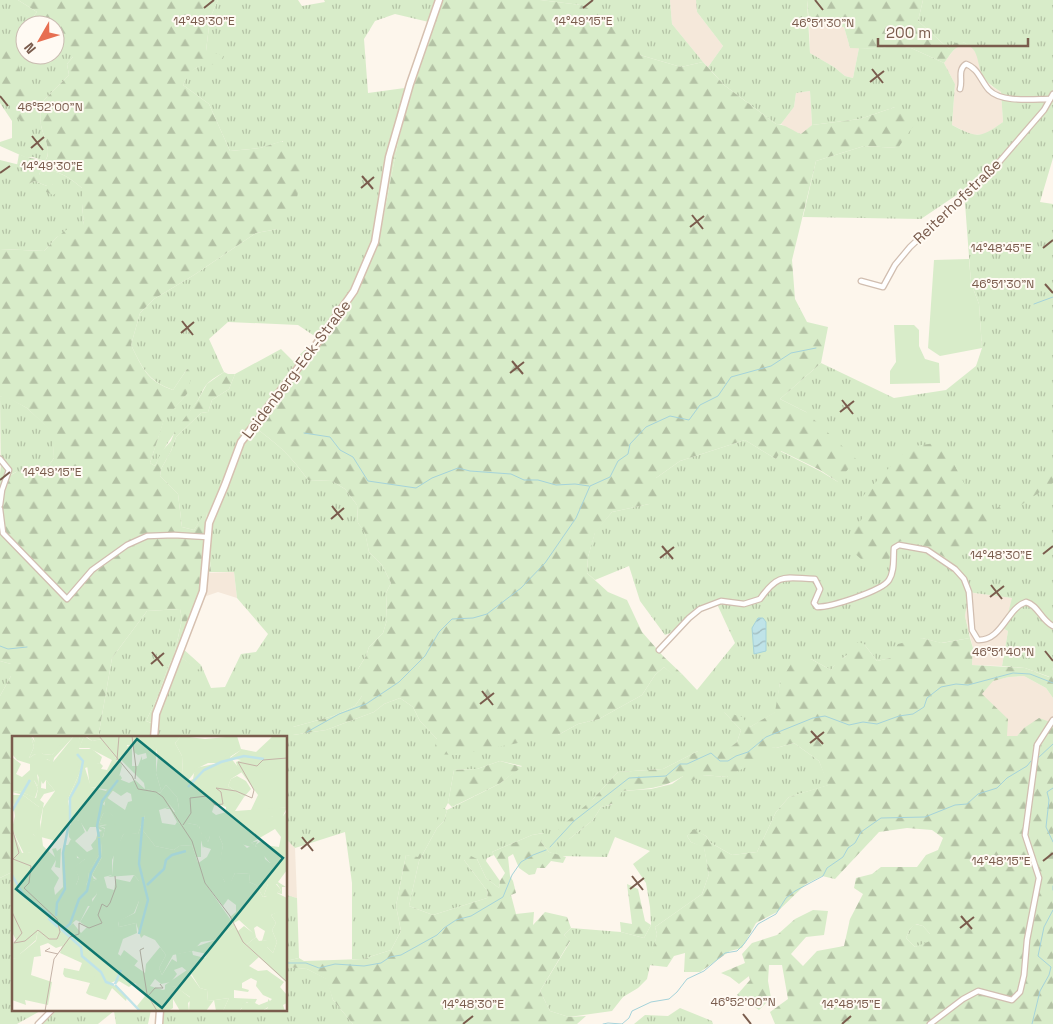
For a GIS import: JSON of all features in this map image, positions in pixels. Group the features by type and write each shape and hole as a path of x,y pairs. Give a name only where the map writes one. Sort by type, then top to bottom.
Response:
{"street":[{"name":"Leidenberg-Eck-Straße","path":"154,736 156,714 203,591 209,522 241,442 318,342 354,291 375,242 389,157 410,84 439,0"},
{"name":"Reiterhofstraße","path":"960,89 962,83 961,67 966,64 975,70 989,90 995,95 1008,98 1052,97"},
{"name":"Reiterhofstraße","path":"860,281 883,287 895,265 910,246 994,168 1044,110 1052,97"},
{"path":"0,459 8,470 0,505"},
{"path":"0,509 3,533 67,599 92,570 127,545 147,536 174,535 207,538"},
{"path":"659,650 700,609 721,601 744,604 760,599 770,585 786,577 815,579 820,589 814,603 816,608 846,602 878,588 889,581 892,572 894,548 899,545 927,550 960,573 969,592 972,630 978,640 984,639 1002,628 1017,607 1026,602 1034,606 1042,618 1053,626"},
{"path":"930,1024 978,990 1012,1000 1020,992 1024,975 1026,940 1039,878 1025,835 1028,809 1036,744 1053,720"},
{"path":"38,1024 50,1012"}],"shaded area":[{"path":"670,0 696,0 697,12 723,46 708,67 672,24"},
{"path":"809,22 844,27 850,48 859,48 853,78 845,76 810,53"},
{"path":"962,45 971,46 978,56 981,74 990,85 1001,92 1003,122 986,134 972,135 952,125 955,84 944,63 956,47"},
{"path":"810,91 812,125 802,134 792,131 781,124 794,107 796,93"},
{"path":"234,572 237,598 218,592 198,599 202,573"},
{"path":"966,592 1013,598 1004,629 1008,631 1002,666 972,665 973,648 965,616"},
{"path":"1024,676 1046,688 1053,698 1053,723 1024,728 1017,736 1007,736 982,694 992,681"},
{"path":"288,841 295,848 297,898 288,896"}],"green space":[{"path":"0,0 18,0 37,12 35,15 15,15 15,65 65,65 65,35 70,35 73,57 67,64 69,75 40,104 41,125 48,148 45,161 33,157 27,158 0,146 0,142 12,138 12,121 0,103"},
{"path":"18,0 218,0 210,18 206,51 224,56 221,64 207,65 194,69 183,85 209,104 230,151 260,148 282,141 303,165 297,198 278,229 256,233 194,275 154,299 140,313 131,345 151,378 157,383 173,390 187,369 193,370 187,394 164,420 150,463 155,466 162,451 171,441 175,431 198,400 207,384 224,372 235,374 229,389 212,400 208,412 201,413 176,437 161,469 160,476 178,494 182,527 194,530 206,511 211,572 202,573 198,599 181,647 201,665 198,670 179,656 152,723 146,721 174,656 182,619 180,609 147,611 112,658 98,736 12,736 12,872 0,878 0,696 11,676 11,664 0,661 0,467 2,480 18,471 47,468 54,458 52,432 27,408 4,396 0,397 0,249 44,251 57,237 73,225 84,225 82,188 63,175 53,171 41,171 39,174 50,179 53,185 61,184 63,190 53,195 46,192 47,186 34,181 29,184 29,174 35,169 17,165 19,154 45,161 48,148 41,125 40,104 69,75 67,64 73,57 68,51 69,36 65,36 65,15 35,15 37,12"},
{"path":"218,0 298,0 302,6 325,2 324,0 442,0 433,23 395,14 375,21 364,39 368,93 412,87 398,142 378,245 356,294 322,341 298,325 228,322 209,339 224,372 211,380 203,389 198,400 169,440 155,466 150,463 164,419 187,394 187,369 173,390 151,378 131,345 140,313 154,299 194,275 256,233 278,229 283,141 260,148 230,151 209,104 183,85 189,72 201,65 206,51 210,18"},
{"path":"442,0 540,0 581,5 610,18 638,39 640,55 681,67 703,62 724,85 776,124 786,126 801,134 812,125 860,119 895,107 913,112 914,125 898,148 864,146 816,161 792,260 795,299 807,322 828,327 821,363 780,399 806,412 856,459 838,482 820,470 781,451 776,459 745,440 680,461 656,478 665,489 649,504 612,512 595,533 588,557 587,573 608,592 627,600 642,632 682,674 675,677 664,667 655,675 642,695 599,719 578,724 558,735 457,755 433,754 437,739 420,721 413,707 400,698 384,704 374,712 326,730 293,735 293,727 333,716 355,706 362,696 357,692 358,669 369,647 383,633 387,620 386,593 391,583 382,565 369,552 365,533 358,523 357,505 345,489 332,481 308,480 285,452 257,429 258,423 298,373 293,361 312,343 322,341 356,294 378,245 398,142 412,87"},
{"path":"540,0 670,0 672,24 703,62 681,67 640,55 581,5"},
{"path":"696,0 807,0 810,53 845,76 853,78 859,48 880,49 892,45 911,48 944,63 955,84 952,125 978,135 1003,122 1001,92 984,78 972,48 963,42 949,49 918,21 923,0 1053,0 1053,158 1040,202 1053,204 1053,668 1050,677 1025,668 1002,666 1008,631 1004,629 1012,598 967,592 965,616 970,638 941,643 922,638 890,658 877,661 864,644 842,659 831,670 811,659 780,682 776,712 750,727 724,712 741,730 737,742 727,751 698,751 663,769 618,772 593,799 568,840 593,820 601,807 611,805 622,791 651,789 672,784 683,776 727,777 767,746 776,748 794,743 819,761 829,785 789,797 776,812 757,852 732,855 711,843 706,836 694,830 687,836 691,842 704,847 709,874 702,894 655,927 657,934 647,979 638,988 623,997 612,1011 569,1017 550,1011 540,991 570,942 564,935 571,928 621,932 644,938 651,925 650,907 646,883 633,864 650,851 615,837 607,857 560,856 549,852 541,842 543,833 532,835 492,852 494,855 487,858 486,861 500,881 499,888 486,878 477,859 464,860 488,892 487,898 433,915 409,906 419,861 437,828 444,821 447,810 499,784 522,766 500,761 477,769 454,770 448,803 418,858 406,855 396,906 401,931 391,950 363,959 352,959 352,883 345,832 295,848 288,841 288,736 98,736 112,658 147,611 180,609 182,619 174,656 146,721 151,723 179,656 198,669 201,665 211,688 225,687 241,654 256,652 268,634 237,598 234,572 211,572 206,512 194,530 182,527 178,494 160,476 161,469 176,437 201,413 208,412 212,400 229,389 235,374 281,349 293,361 298,372 257,429 285,452 308,480 332,481 345,489 357,505 358,523 365,532 369,552 382,565 391,583 386,593 387,620 383,633 369,647 358,669 362,696 355,706 333,716 293,727 293,735 326,730 374,712 384,704 400,698 413,707 420,721 437,739 558,735 578,724 599,719 642,695 655,675 664,667 675,676 682,674 697,690 735,643 717,604 699,610 678,630 665,635 640,601 629,566 595,580 587,573 588,557 595,532 612,512 649,504 656,478 680,461 745,440 776,459 780,451 838,482 806,412 780,399 821,363 894,398 946,390 976,366 982,348 979,304 971,283 964,190 921,219 803,217 816,161 864,146 898,148 895,107 860,119 812,125 810,91 796,93 794,107 781,124 776,124 724,85 708,67 723,46 697,12"},
{"path":"807,0 923,0 918,21 949,49 955,43 963,42 971,46 957,47 944,63 911,48 892,45 880,49 850,48 844,27 809,22"},
{"path":"0,38 2,43 15,57 15,65 19,65 24,85 33,98 32,127 26,126 15,115 0,89"},
{"path":"0,160 36,169 29,184 34,181 47,186 53,185 39,174 41,171 53,171 68,177 82,188 84,225 57,237 44,251 0,249"},
{"path":"969,259 971,283 979,304 982,348 940,356 928,348 934,260"},
{"path":"894,325 914,325 919,330 919,346 925,359 939,363 940,383 890,384 890,371 896,362"},
{"path":"4,395 27,408 53,432 54,458 47,468 18,471 1,480 0,397"},
{"path":"942,442 972,498 979,505 986,506 987,514 1025,491 1048,471 1053,470 1053,483 975,537 956,564 926,546 901,541 892,547 888,565 861,559 853,552 852,533 866,513 863,496 899,457 915,446"},
{"path":"922,638 942,643 970,638 973,648 972,665 1025,668 1049,677 1053,668 1053,698 1046,688 1024,676 993,681 982,694 1008,719 1007,736 1017,736 1024,728 1039,718 1053,723 1053,1024 775,1024 770,1012 788,999 782,965 769,965 768,981 771,998 759,1010 737,995 750,980 749,976 739,984 721,973 745,963 742,954 752,943 777,935 795,919 813,910 828,911 824,935 806,937 791,954 803,966 817,951 844,946 850,919 863,894 854,888 856,878 872,874 881,867 917,867 926,855 938,850 943,838 932,830 907,828 879,832 835,879 822,876 806,884 777,912 756,923 742,948 730,951 700,972 684,972 685,953 674,956 667,967 649,965 657,934 655,927 702,894 709,874 704,848 691,842 687,836 694,829 706,836 711,843 732,855 757,852 776,812 789,797 828,785 819,761 794,743 776,748 767,747 761,759 727,777 702,775 692,781 683,776 661,786 622,791 614,802 601,807 593,820 568,840 558,829 593,799 618,772 663,769 698,751 727,750 737,742 741,730 723,711 742,717 750,727 775,712 780,682 791,664 811,659 831,670 838,660 845,657 858,642 864,644 877,661 890,658 898,644","holes":["916,924 923,926 930,934 930,941 915,947 906,938 910,929"]},
{"path":"0,661 11,664 11,676 0,696"},
{"path":"500,761 522,767 499,784 452,807 448,803 454,770 477,769"},
{"path":"444,808 447,810 444,821 437,828 419,861 409,906 433,915 487,898 488,892 464,860 471,856 477,859 486,878 499,888 500,881 505,873 492,852 532,835 544,833 541,842 549,852 566,857 563,863 551,861 545,868 537,868 535,874 529,875 519,868 513,854 508,857 510,876 516,893 511,895 516,914 534,912 533,925 545,912 567,917 571,928 564,935 570,941 540,991 550,1011 569,1017 586,1016 577,1024 353,1024 333,1000 326,979 307,969 288,967 288,961 299,958 304,961 363,959 391,950 401,931 396,906 406,855 418,857"},
{"path":"12,872 12,1012 38,1012 17,1024 0,1024 0,878"},
{"path":"627,884 638,889 645,921 651,925 644,938 621,932 620,922 632,924"},
{"path":"288,896 297,898 299,958 288,961"},
{"path":"915,924 923,926 930,934 930,942 915,947 906,938 910,929"},
{"path":"288,967 307,969 327,979 333,1000 353,1024 161,1024 162,1012 288,1012"},
{"path":"680,1008 712,1021 713,1024 634,1024 645,1015 668,1016"},
{"path":"55,1012 113,1012 98,1024 42,1024"},
{"path":"114,1012 151,1012 148,1024 116,1024"}],"water":[{"path":"758,618 763,618 766,622 766,651 754,654 752,628"}],"waterway":[{"path":"1034,304 1053,297"},
{"path":"307,732 339,714 366,704 399,682 425,656 439,632 452,619 473,618 487,614 521,588 545,563 576,518 590,486 610,477 618,461 628,454 630,444 646,427 670,416 689,420 700,405 718,396 731,377 771,366 791,353 816,348"},
{"path":"304,433 330,437 340,450 353,457 368,481 416,488 432,478 458,468 470,471 511,474 524,480 538,480 556,485 575,484 589,486"},
{"path":"0,646 8,649 27,647"},
{"path":"550,847 574,821 629,778 666,776 680,764 687,764 711,753 720,761 728,761 748,752 766,737 813,718 825,716 849,725 863,722 877,724 899,716 913,714 924,707 927,698 941,687 956,684 968,685 1013,673 1030,674 1053,683"},
{"path":"1038,758 1053,744"},
{"path":"603,1024 622,1024 629,1018 632,1011 651,1002 669,999 687,979 704,971 725,953 737,951 758,924 776,914 786,898 823,876 827,868 843,857 848,848 855,843 861,832 881,818 925,817 955,805 967,804 978,794 997,788 1007,778 1027,766 1031,761"},
{"path":"1053,788 1047,792 1049,800 1046,827 1053,842"},
{"path":"288,963 306,963 319,968 335,964 364,966 381,963 390,957 401,955 437,935 456,920 471,916 503,897 512,875 521,862 546,850"},
{"path":"1032,1024 1040,991 1049,975 1051,967 1038,956 1044,927 1053,910"}]}
